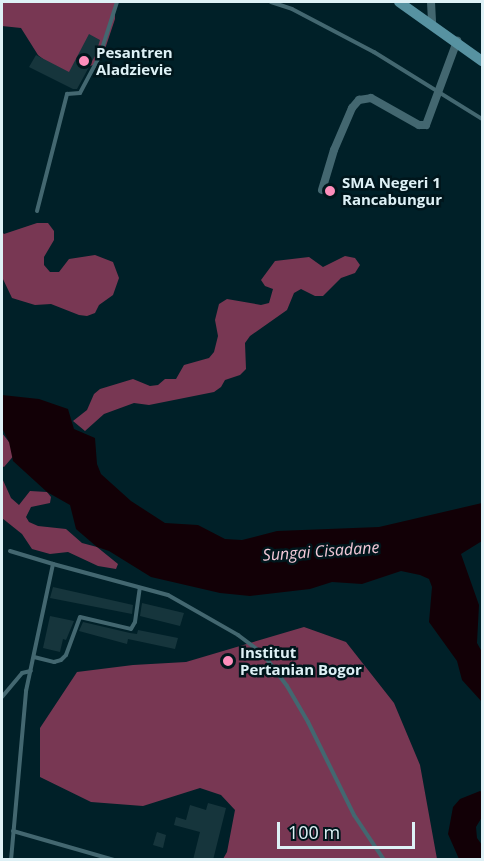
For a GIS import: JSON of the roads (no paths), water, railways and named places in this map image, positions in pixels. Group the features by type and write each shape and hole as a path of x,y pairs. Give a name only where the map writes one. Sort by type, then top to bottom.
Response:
{"main road":[{"path":"399,2 432,22 483,61"}],"street":[{"path":"431,2 432,22"},
{"path":"322,190 334,150 352,108 359,100 371,98 423,126 426,125 456,41"}],"lane":[{"path":"37,211 68,94 80,93 99,57 117,2"},
{"path":"271,2 292,9 374,52 483,119"},
{"path":"10,551 168,595 205,614 263,654 287,686 308,722 354,815 384,860"},
{"path":"11,860 30,671 53,564"},
{"path":"34,657 54,662 62,660 80,617 131,629 135,622 140,588"},
{"path":"2,697 22,673 30,671"},
{"path":"13,831 114,860"}],"water":[{"name":"Sungai Cisadane","path":"2,395 39,399 68,409 74,429 95,438 97,464 101,474 131,501 165,523 198,525 225,539 242,540 277,531 379,527 482,503 482,541 461,554 479,605 477,643 482,652 482,702 462,680 457,661 429,622 432,587 429,579 420,575 401,571 362,584 332,582 310,589 250,596 220,593 151,577 109,551 97,547 76,529 70,505 47,492 13,461 9,442 2,428"},
{"path":"482,792 482,817 476,827 477,838 482,845 482,859 459,859 448,834 453,807 460,799"}],"place":[{"name":"Pesantren Aladzievie","path":"84,61"},
{"name":"SMA Negeri 1 Rancabungur","path":"330,191"},
{"name":"Institut Pertanian Bogor","path":"228,661"}]}
